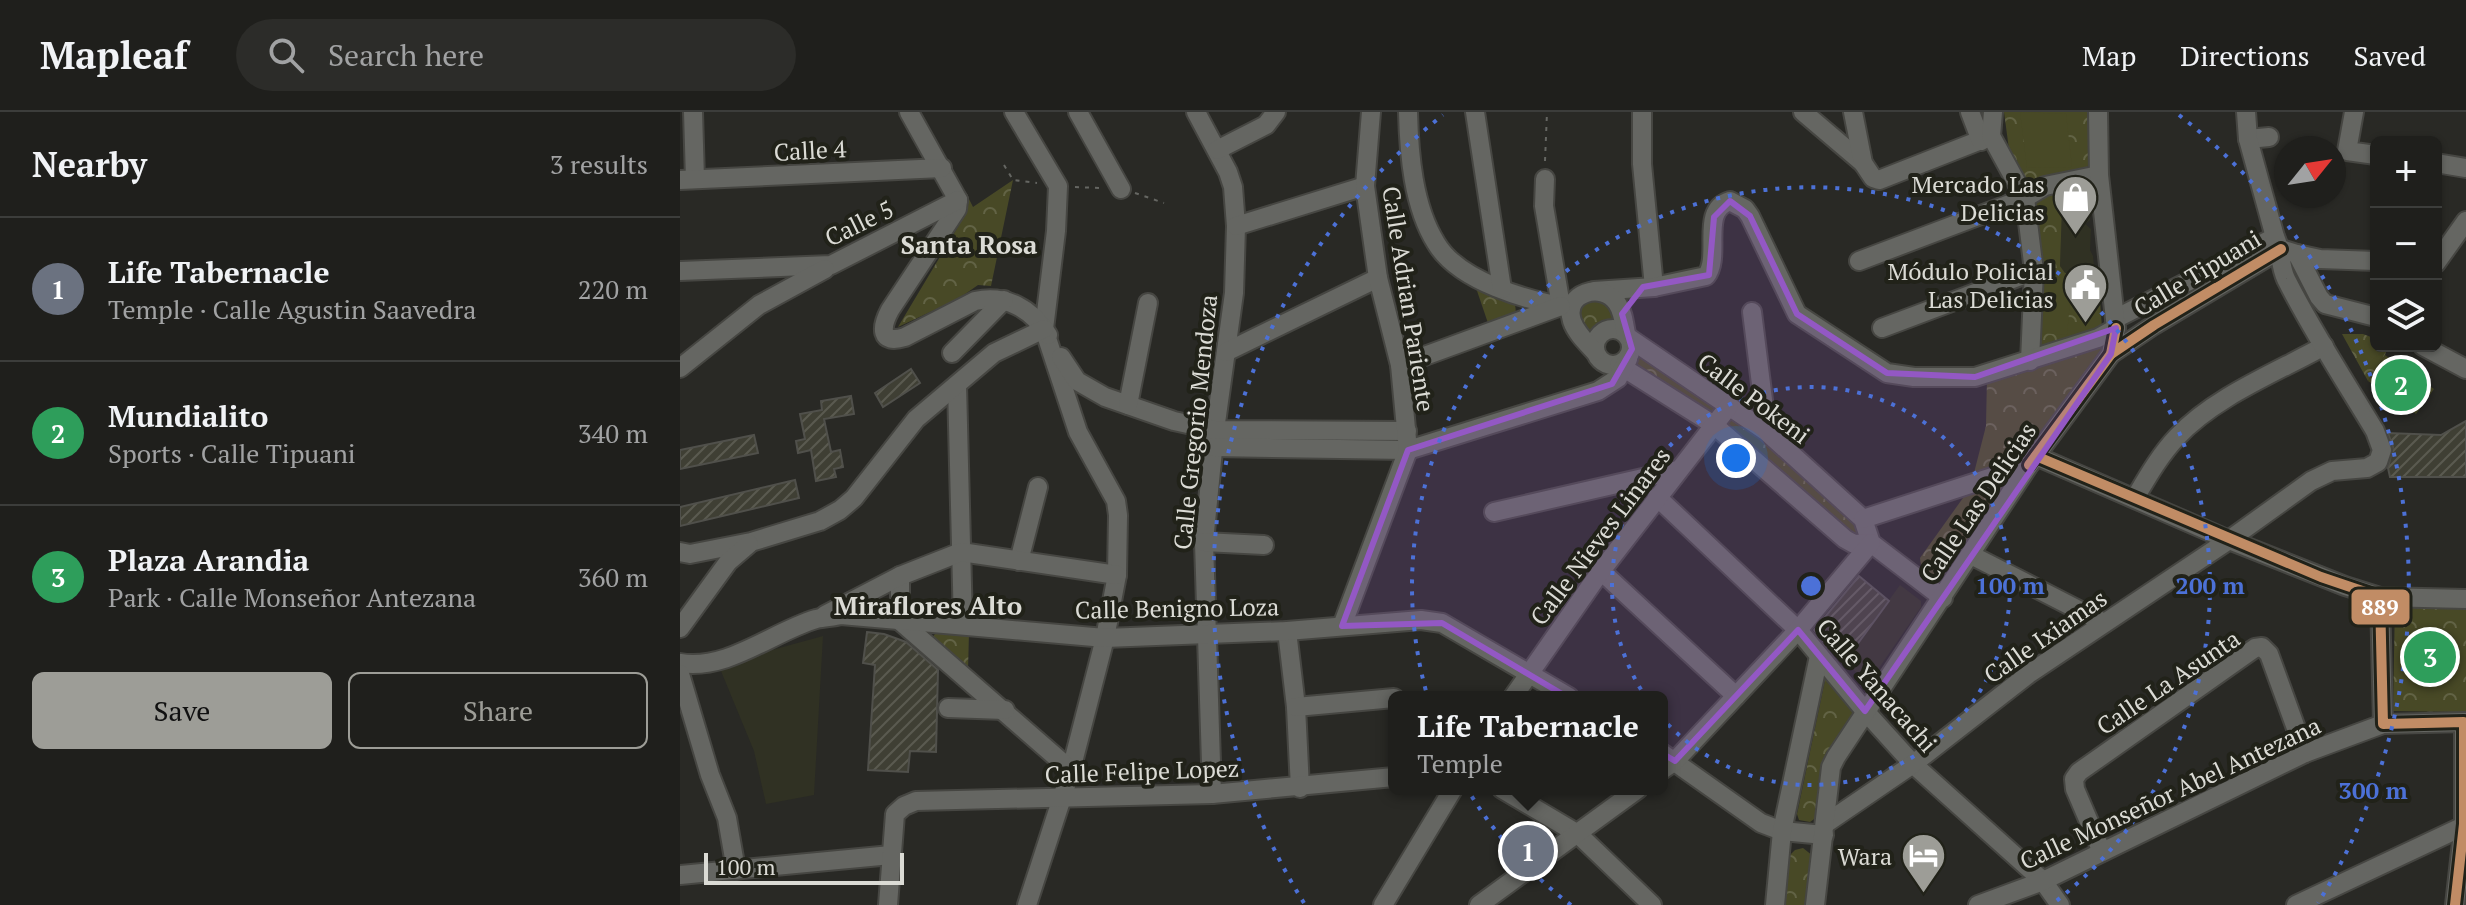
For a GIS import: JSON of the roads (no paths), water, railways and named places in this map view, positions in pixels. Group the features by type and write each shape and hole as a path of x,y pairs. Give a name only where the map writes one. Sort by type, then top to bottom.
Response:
{"street":[{"path":"688,179 693,112"},
{"path":"909,112 958,200 957,209 882,324 883,333 888,338 897,339 975,301 1004,300 1027,310 1044,329 1077,381 1105,397 1214,438 1407,441 1612,384 1614,361 1596,340 1605,331 1617,329 1627,336"},
{"path":"1014,112 1058,186 1044,329 1078,432 1116,501 1117,575 1105,638 1071,770 1027,905"},
{"path":"1078,112 1121,189"},
{"name":"Calle Gregorio Mendoza","path":"1196,112 1233,187 1236,226 1234,293 1214,438 1204,542 1212,794"},
{"path":"1217,150 1266,125 1276,112"},
{"name":"Calle Adrian Pariente","path":"1342,626 1407,441 1400,365 1378,278 1365,186 1371,112"},
{"path":"1408,112 1417,190 1427,225 1437,245 1451,260 1502,289 1523,298 1566,307"},
{"path":"1475,112 1502,289"},
{"path":"1622,314 1648,287 1640,112 1629,112"},
{"path":"1803,112 1868,171 1887,179 1986,139"},
{"path":"1853,112 1868,171"},
{"path":"1970,112 2025,198 2034,271 2030,361"},
{"path":"1986,139 1993,112"},
{"name":"Calle Las Delicias","path":"1815,905 1831,767 1865,711 2033,461 2111,354 2116,323 2099,175 2098,112"},
{"path":"2135,498 2160,457 2205,412 2324,346 2280,266 2285,247 2248,139 2246,112"},
{"path":"2354,112 2347,151 2370,154"},
{"path":"2248,139 2269,137"},
{"path":"2442,164 2466,168"},
{"name":"Calle 4","path":"688,179 942,168"},
{"path":"1859,261 2025,198 2045,186 2099,175"},
{"path":"1545,179 1544,206 1566,307 1574,326 1614,361"},
{"path":"1236,226 1365,186"},
{"name":"Calle 5","path":"680,271 831,265 958,200"},
{"name":"Calle Tipuani","path":"1648,287 1694,281 1710,272 1714,217 1719,207 1730,201 1745,209 1750,216 1797,314 1804,321 1847,345 1877,368 1896,375 1975,377 2098,338 2116,323 2285,247"},
{"path":"2442,255 2466,221"},
{"path":"2285,247 2320,259 2370,261"},
{"name":"Calle Tipuani","path":"2285,247 2325,304 2370,315"},
{"name":"Calle Tipuani","path":"2111,354 2285,247"},
{"path":"680,368 759,305 831,265"},
{"path":"1882,328 2034,271"},
{"path":"1226,352 1378,278"},
{"path":"1400,365 1566,307 1579,296 1594,291 1648,287"},
{"path":"1594,291 1611,296 1622,314 1632,349 1614,361"},
{"path":"952,353 1004,300"},
{"path":"1128,405 1148,303"},
{"path":"1752,312 1767,432"},
{"path":"680,552 690,554 751,542 820,521 840,510 854,498 916,419 994,353 1044,329"},
{"name":"Calle Pokeni","path":"1627,336 1767,432 1863,519 1871,543 1943,598"},
{"name":"Calle Ixiamas","path":"1825,830 2030,673 2229,540 2321,474 2347,468 2367,468 2378,462 2381,457 2375,431 2324,346"},
{"path":"2434,352 2466,369"},
{"name":"Calle Pokeni","path":"1614,361 1714,425 1837,533 1854,544 1871,543"},
{"path":"957,385 963,625"},
{"name":"Calle Nieves Linares","path":"1517,691 1601,571 1729,406"},
{"path":"1863,519 2033,461 2135,498 2321,577 2380,597 2466,599"},
{"path":"1494,512 1678,470"},
{"path":"1019,561 1038,487"},
{"name":"Calle Yanacachi","path":"1657,497 1798,630 1913,764 2043,881 2060,905"},
{"path":"680,628 728,562 751,542"},
{"path":"1204,542 1264,545"},
{"path":"1668,759 1736,696 1798,630 1871,543"},
{"path":"816,620 900,576 961,552 1117,575"},
{"path":"1971,555 2104,623"},
{"path":"1601,571 1736,696"},
{"path":"900,576 900,621 1071,770"},
{"path":"2380,597 2383,724"},
{"name":"Calle Benigno Loza","path":"680,663 705,663 725,658 816,620 841,615 1105,638 1287,631 1421,620 1442,623 1559,691"},
{"path":"1287,631 1296,707 1300,788"},
{"name":"Calle La Asunta","path":"2102,852 2075,789 2074,779 2079,772 2255,648 2262,647 2269,654 2305,753"},
{"path":"1775,905 1782,831 1819,656"},
{"path":"680,674 710,775 727,818 736,870"},
{"path":"1296,707 1388,699"},
{"path":"948,708 1005,710"},
{"path":"2455,905 2465,824 2465,722"},
{"name":"Calle Monseñor Abel Antezana","path":"1978,905 2043,881 2305,753 2383,724 2465,722"},
{"path":"1668,762 1761,823 1782,831 1825,830"},
{"name":"Calle Felipe Lopez","path":"891,855 895,814 916,801 1212,794 1388,778"},
{"path":"1383,905 1449,795"},
{"path":"1512,795 1578,834 1652,905"},
{"path":"1479,905 1630,795"},
{"path":"2296,905 2465,824"},
{"path":"680,875 891,855 888,905"}],"place":[{"name":"Mercado Las Delicias","path":"2076,237"},
{"name":"Módulo Policial Las Delicias","path":"2085,324"},
{"name":"Mundialito","path":"2401,385"},
{"name":"Plaza Arandia","path":"2430,657"},
{"name":"Life Tabernacle","path":"1528,851"},
{"name":"Wara","path":"1923,895"}],"district":[{"name":"Santa Rosa","path":"969,244"},
{"name":"Miraflores Alto","path":"928,605"}]}
